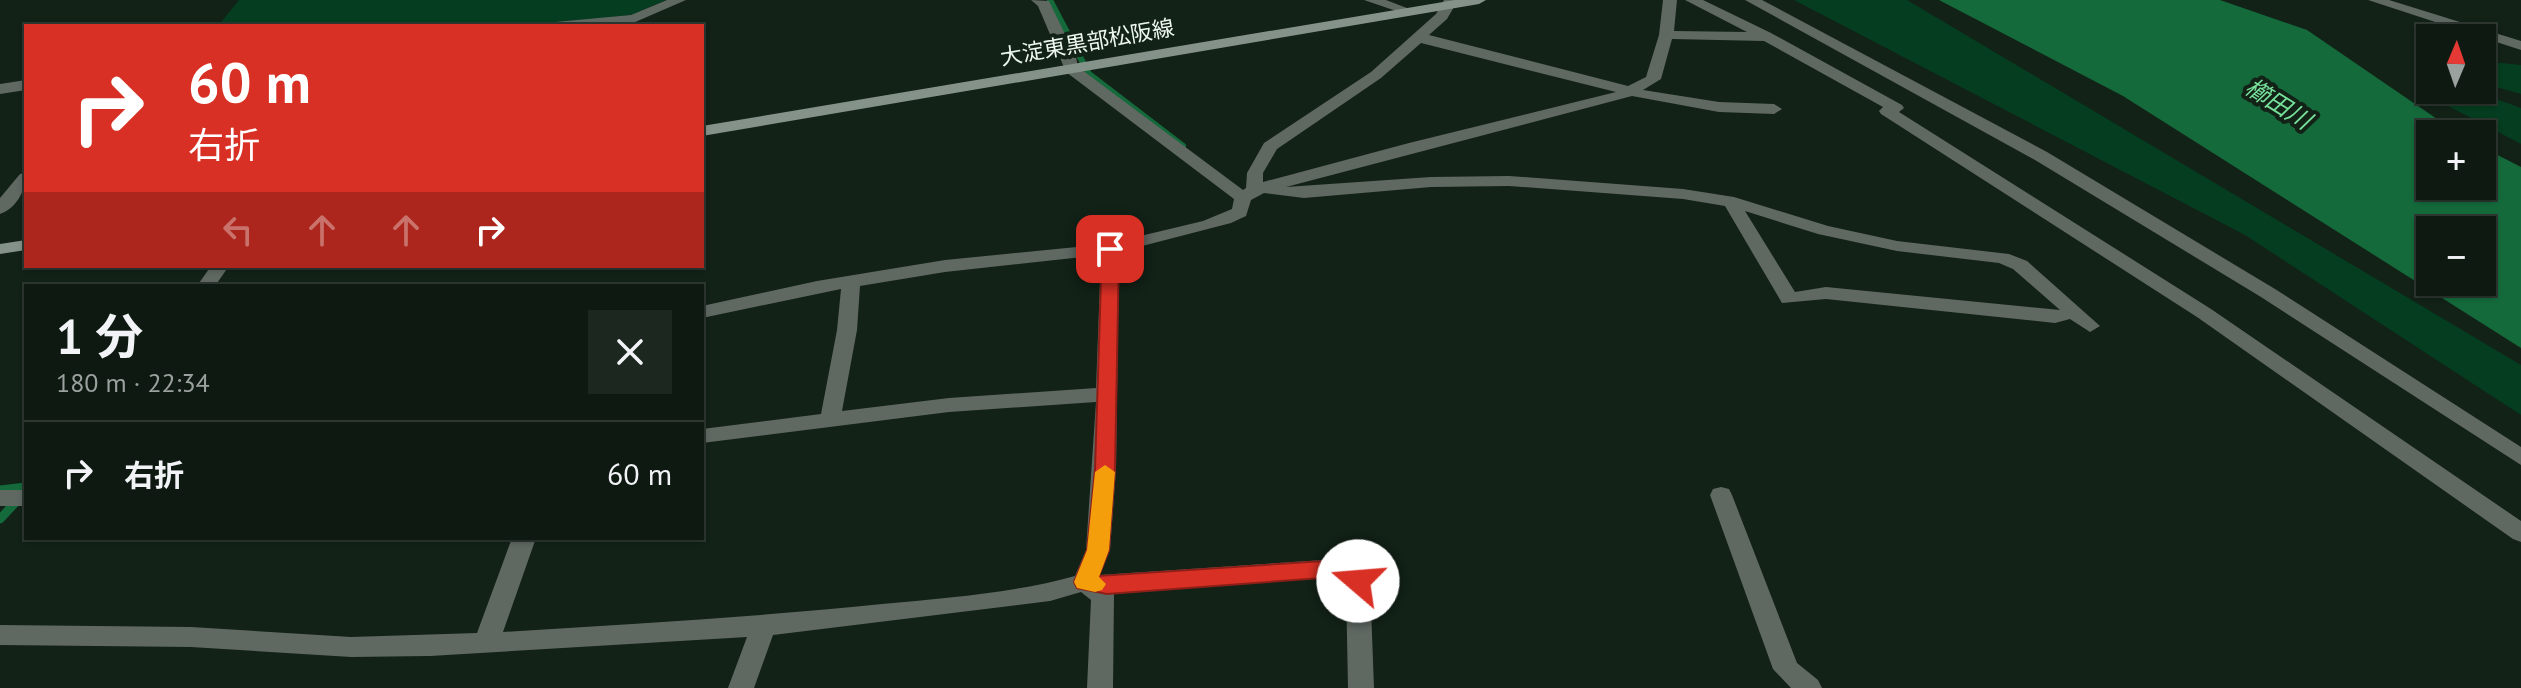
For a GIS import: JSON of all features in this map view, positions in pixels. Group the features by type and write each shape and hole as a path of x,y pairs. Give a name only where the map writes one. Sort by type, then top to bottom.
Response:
{"main road":[{"name":"大淀東黒部松阪線","path":"704,131 1405,10 1479,0"},
{"path":"0,249 24,245"}],"street":[{"path":"577,24 633,19 679,0"},
{"path":"1038,0 1044,4 1069,57 1080,68 1249,194 1304,193 1431,182 1509,181 1683,194 1734,202 1824,230 1897,246 2002,258 2020,265 2090,326"},
{"path":"1371,0 1405,10"},
{"path":"1249,194 1632,91 1653,79 1666,35 1670,0"},
{"path":"1692,0 1766,36 1896,108 1887,111 2204,313 2521,533"},
{"path":"1752,0 2041,156 2268,293 2521,457"},
{"path":"2375,0 2521,46"},
{"path":"704,312 945,266 1110,249 1131,240 1225,221 1240,212 1255,173 1270,146 1376,75 1442,16 1448,3"},
{"path":"1666,35 1766,36"},
{"path":"1418,38 1632,91 1719,107 1774,109"},
{"path":"0,89 24,85"},
{"path":"0,209 24,180"},
{"path":"1734,202 1734,208 1789,299 1826,293 2055,317 2074,312"},
{"path":"1085,582 1098,550 1107,394 1110,249"},
{"path":"830,421 847,330 851,283"},
{"path":"704,436 949,405 1107,394"},
{"path":"1721,495 1786,669 1809,688"},
{"path":"487,642 523,540"},
{"path":"0,635 191,637 351,647 487,642 764,626 941,607 1050,592 1085,582 1107,585 1339,568 1358,581 1361,688"},
{"path":"1085,582 1103,596 1100,688"},
{"path":"741,688 764,626"}],"shaded area":[{"path":"239,0 666,0 631,15 541,24 220,24"},
{"path":"1794,0 1907,0 2521,365 2521,415 2245,235"},
{"path":"2496,62 2521,65 2521,94 2496,87"},
{"path":"2496,99 2521,108 2521,144 2496,131 2496,120 2475,120 2444,104 2496,104"}],"water":[{"name":"櫛田川","path":"1939,0 2220,0 2307,30 2439,120 2416,120 2416,200 2496,200 2496,154 2521,167 2521,348 2439,296 2496,296 2496,216 2416,216 2416,282 2123,96"}],"waterway":[{"path":"1050,0 1089,74 1183,146"},
{"path":"0,490 24,487"},
{"path":"0,519 24,493"}],"slow traffic":[{"path":"1095,584 1085,582 1098,550 1105,472"}],"route":[{"path":"1110,249 1105,469 1098,550 1085,582 1107,585 1339,568 1358,581"}]}
